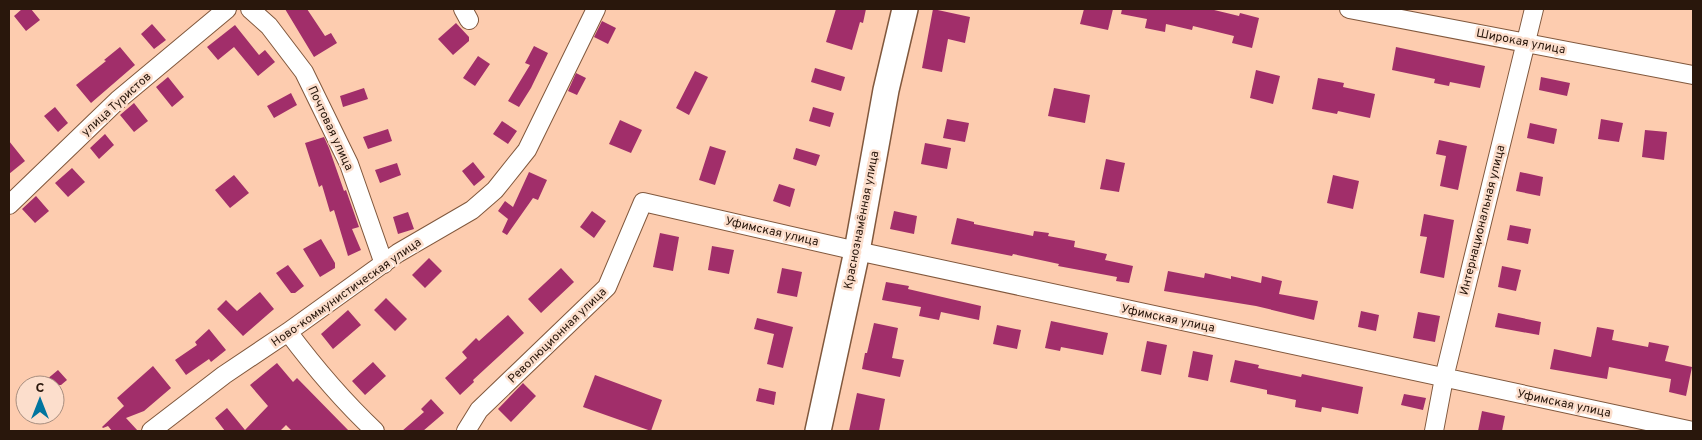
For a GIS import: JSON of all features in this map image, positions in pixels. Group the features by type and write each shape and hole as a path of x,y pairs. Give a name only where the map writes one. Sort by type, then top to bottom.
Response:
{"street":[{"name":"улица Туристов","path":"9,204 118,100 227,9"},
{"name":"Почтовая улица","path":"250,9 269,26 304,72 349,164 384,264"},
{"name":"Ново-коммунистическая улица","path":"151,431 224,375 288,332 398,253 472,210 495,190 527,150 596,9"},
{"name":"Краснознамённая улица","path":"818,431 856,251 886,90 905,9"},
{"name":"Широкая улица","path":"1349,9 1693,75"},
{"name":"Интернациональная улица","path":"1434,431 1444,378 1534,9"},
{"name":"Уфимская улица","path":"643,202 856,251 1693,431"},
{"name":"Революционная улица","path":"466,431 479,410 608,287 643,202"},
{"path":"288,332 317,371 375,431"}],"building":[{"path":"22,9 31,9 40,20 26,31 14,16"},
{"path":"285,9 307,9 325,36 331,33 337,43 314,57"},
{"path":"836,9 866,9 863,23 860,22 852,50 826,42"},
{"path":"933,9 970,17 965,43 948,39 942,72 922,68"},
{"path":"1084,9 1113,9 1108,30 1080,24"},
{"path":"1122,9 1210,9 1239,16 1240,13 1259,18 1252,48 1232,43 1234,36 1193,26 1192,30 1166,24 1165,32 1145,28 1147,19 1121,14"},
{"path":"602,21 616,28 608,44 594,37"},
{"path":"456,23 469,37 469,41 453,55 438,39"},
{"path":"152,24 166,40 154,49 141,34"},
{"path":"235,25 259,55 265,50 275,62 258,76 234,47 218,60 207,47"},
{"path":"534,46 548,53 531,88 519,107 508,101 530,65 525,63"},
{"path":"120,47 135,65 91,103 76,85"},
{"path":"1396,47 1485,66 1480,88 1450,82 1449,86 1434,83 1435,79 1392,70"},
{"path":"478,56 490,64 475,86 463,78"},
{"path":"815,68 845,77 841,91 811,82"},
{"path":"1256,70 1280,76 1273,104 1250,98"},
{"path":"695,71 708,77 689,115 676,108"},
{"path":"576,73 586,78 577,95 568,91"},
{"path":"168,77 184,97 172,107 156,87"},
{"path":"1541,77 1570,83 1567,96 1539,90"},
{"path":"1318,78 1344,83 1343,87 1375,94 1370,118 1338,111 1337,114 1312,109"},
{"path":"364,88 368,99 343,107 340,96"},
{"path":"1054,88 1090,95 1085,123 1048,116"},
{"path":"291,93 297,105 274,118 267,106"},
{"path":"134,103 148,121 134,132 120,115"},
{"path":"55,107 68,123 58,132 44,116"},
{"path":"813,107 834,113 830,127 809,121"},
{"path":"947,119 969,123 965,142 943,138"},
{"path":"1601,119 1623,123 1619,142 1598,139"},
{"path":"620,120 642,130 631,153 609,144"},
{"path":"502,121 517,131 508,144 493,134"},
{"path":"1530,123 1557,129 1554,144 1527,138"},
{"path":"388,129 392,141 368,149 363,137"},
{"path":"1645,130 1667,132 1664,160 1642,157"},
{"path":"105,134 114,145 99,159 90,148"},
{"path":"324,137 359,227 352,229 361,250 348,256 334,210 330,212 322,185 319,187 305,143"},
{"path":"1439,140 1467,146 1458,190 1440,186 1446,156 1436,154"},
{"path":"9,141 25,161 9,174"},
{"path":"925,143 951,148 947,169 921,164"},
{"path":"710,146 726,151 715,185 699,180"},
{"path":"796,148 820,155 816,166 793,159"},
{"path":"1106,159 1125,163 1119,192 1100,189"},
{"path":"473,162 485,177 474,186 462,171"},
{"path":"397,163 401,175 380,183 375,170"},
{"path":"72,168 85,182 68,197 55,183"},
{"path":"529,172 547,180 538,200 533,198 507,235 502,232 508,219 498,211 505,201 513,207"},
{"path":"1520,172 1543,177 1540,196 1516,191"},
{"path":"234,175 249,193 230,208 215,190"},
{"path":"1333,175 1359,181 1353,209 1327,203"},
{"path":"779,184 795,189 790,207 773,201"},
{"path":"36,196 49,211 35,223 22,209"},
{"path":"592,211 606,221 594,238 580,227"},
{"path":"894,211 917,216 914,234 890,229"},
{"path":"408,212 414,229 398,234 393,217"},
{"path":"1424,214 1454,220 1444,278 1420,273 1427,237 1420,236"},
{"path":"957,218 974,222 974,224 1033,236 1034,231 1049,233 1048,236 1075,241 1074,247 1107,254 1105,260 1133,266 1129,283 1116,281 1117,277 1058,266 1059,264 951,244"},
{"path":"1510,225 1531,229 1528,244 1507,240"},
{"path":"660,233 679,237 673,271 653,267"},
{"path":"321,239 335,263 335,268 320,277 303,249"},
{"path":"712,246 734,250 729,274 708,270"},
{"path":"429,258 442,271 425,288 412,275"},
{"path":"288,265 304,286 295,293 291,293 276,273"},
{"path":"1502,266 1521,270 1516,291 1498,287"},
{"path":"561,268 574,282 541,313 528,299"},
{"path":"782,268 802,272 797,297 777,293"},
{"path":"1168,271 1204,278 1205,273 1231,279 1231,276 1261,283 1262,276 1282,281 1279,294 1318,301 1314,320 1256,306 1164,291"},
{"path":"886,282 909,286 908,289 981,306 979,320 941,312 939,320 919,316 921,307 882,300"},
{"path":"260,292 274,309 243,336 217,309 226,300 237,311"},
{"path":"386,298 407,319 395,331 374,310"},
{"path":"348,310 361,325 333,349 321,334"},
{"path":"1361,311 1379,315 1376,331 1358,327"},
{"path":"1418,312 1440,316 1435,342 1413,338"},
{"path":"1498,313 1541,322 1539,335 1495,327"},
{"path":"508,315 524,333 473,380 474,382 460,395 445,378 467,358 462,352 476,338 479,341"},
{"path":"757,318 793,327 783,368 767,364 774,334 754,329"},
{"path":"1051,321 1108,333 1103,355 1061,347 1060,351 1045,348"},
{"path":"874,323 898,328 892,358 904,360 900,377 862,369"},
{"path":"997,325 1021,330 1017,349 993,344"},
{"path":"1597,327 1614,330 1612,340 1648,347 1649,342 1669,346 1665,361 1692,367 1686,396 1669,392 1671,379 1609,367 1607,379 1550,369 1554,349 1591,357"},
{"path":"209,329 226,350 211,362 209,359 186,375 175,360 197,345 195,342"},
{"path":"1147,341 1167,345 1161,375 1141,371"},
{"path":"1193,351 1213,355 1208,381 1188,377"},
{"path":"1235,360 1259,365 1258,368 1301,377 1302,374 1363,387 1358,414 1322,407 1321,412 1295,407 1296,400 1267,394 1267,390 1230,382"},
{"path":"373,362 386,376 365,395 352,381"},
{"path":"277,363 293,382 297,378 349,431 292,431 286,425 280,431 225,431 215,418 227,408 245,430 268,406 250,385"},
{"path":"153,366 171,388 144,411 126,418 138,431 112,431 108,426 103,428 124,406 117,398"},
{"path":"58,370 62,375 52,375"},
{"path":"595,375 662,400 651,431 583,407"},
{"path":"523,383 536,396 511,422 498,409"},
{"path":"759,388 776,392 774,405 756,401"},
{"path":"857,393 885,399 879,431 849,431"},
{"path":"1404,394 1426,398 1423,410 1401,405"},
{"path":"431,399 444,413 423,431 402,431 424,412 421,409"},
{"path":"1482,411 1505,416 1502,431 1478,431"}]}
